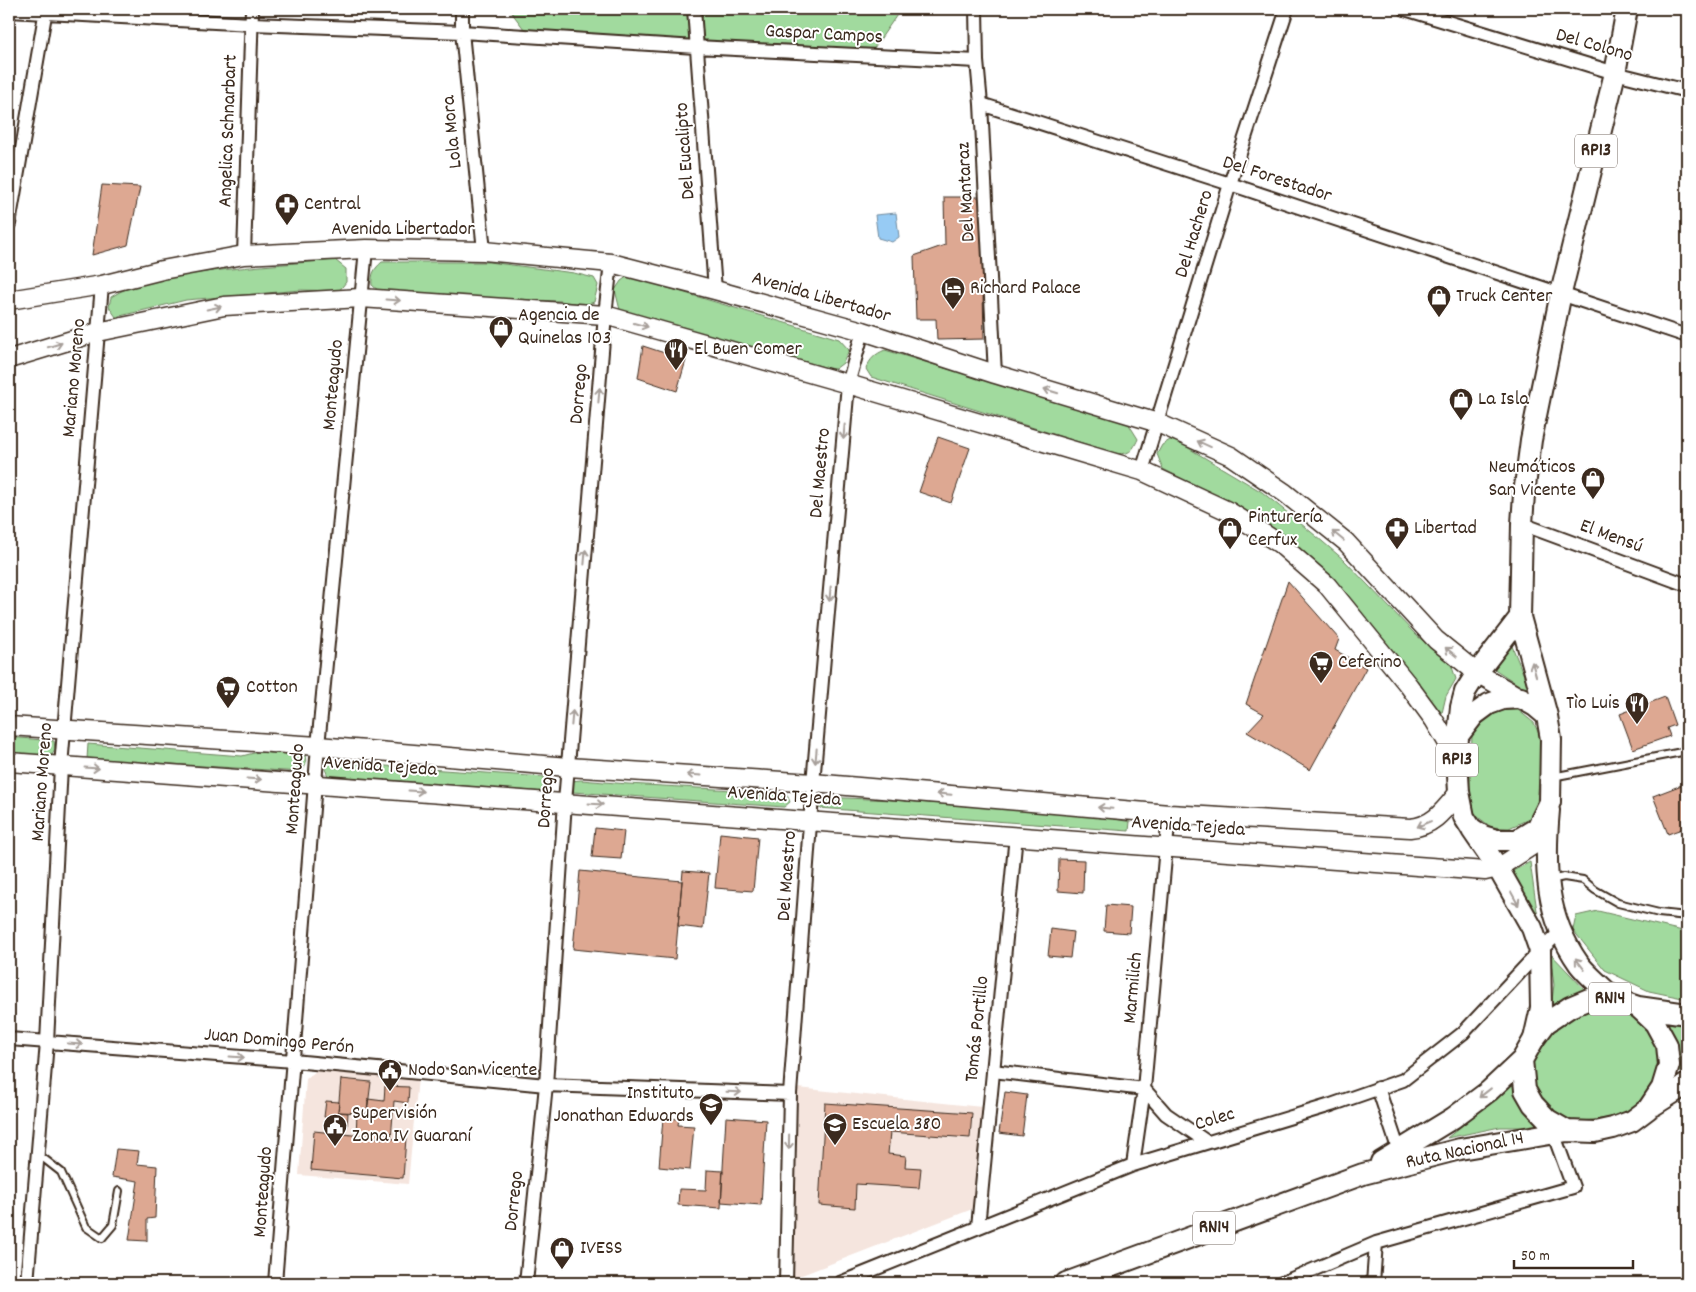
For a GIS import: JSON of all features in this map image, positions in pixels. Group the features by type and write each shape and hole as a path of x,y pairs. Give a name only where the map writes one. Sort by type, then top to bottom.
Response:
{"main road":[{"name":"RP13","path":"1614,998 1580,965 1560,932 1550,899 1547,836 1552,738 1548,716 1520,617 1522,524 1531,440 1561,293 1615,73 1628,9"},
{"name":"Avenida Libertador","path":"9,300 102,284 162,270 244,255 366,249 484,250 611,263 715,290 863,332 1158,423 1231,456 1285,493 1346,542 1436,640 1477,673 1521,698"},
{"path":"9,359 98,332 224,306 361,298 605,315 848,384 1142,471 1238,518 1280,544 1327,585 1409,686 1434,720 1457,759"},
{"name":"RP13","path":"1520,617 1477,673 1466,692 1461,707 1457,759 1459,792 1464,818 1498,868 1532,928 1540,951 1541,1008 1534,1039"},
{"name":"RP13","path":"1458,736 1474,715 1489,704 1504,699 1521,698"},
{"path":"1521,698 1548,716"},
{"name":"Avenida Tejeda","path":"9,726 318,746 568,767 813,783 1169,814 1410,828 1421,827 1438,817 1459,792"},
{"name":"Avenida Tejeda","path":"9,762 1485,871 1498,868 1547,836"},
{"name":"RP13","path":"1471,828 1483,836 1497,840 1517,840 1537,828 1550,802"},
{"name":"Ruta Nacional 14","path":"1363,1174 1453,1118 1489,1091 1522,1060 1546,1023 1570,1007 1589,999 1614,998 1638,1007 1687,1014"},
{"name":"Ruta Nacional 14","path":"1638,1007 1655,1022 1667,1045 1669,1065 1662,1088 1648,1109"},
{"name":"Ruta Nacional 14","path":"1522,1060 1524,1090 1533,1104 1557,1128"},
{"name":"Ruta Nacional 14","path":"1066,1283 1363,1174 1460,1149 1509,1140 1557,1128 1595,1132 1613,1128 1632,1121 1687,1084"}],"street":[{"name":"Angelica Schnarbart","path":"244,255 252,9"},
{"name":"Lola Mora","path":"462,9 462,32 484,250"},
{"name":"Del Eucalipto","path":"694,9 715,290"},
{"name":"Del Mantaraz","path":"976,9 977,61 981,104 995,374"},
{"name":"Del Hachero","path":"1142,471 1230,184 1287,9"},
{"name":"Del Colono","path":"1405,9 1615,73 1687,91"},
{"name":"Gaspar Campos","path":"9,11 46,11 252,24 462,32 696,47 977,61"},
{"path":"9,224 46,11"},
{"name":"Del Forestador","path":"981,104 1230,184 1687,336"},
{"name":"Monteagudo","path":"276,1283 318,746 366,249"},
{"name":"Dorrego","path":"526,1283 546,1085 565,802 605,315 611,263"},
{"name":"Mariano Moreno","path":"27,1283 47,1042 61,766 102,284"},
{"name":"Del Maestro","path":"786,1283 790,1094 813,783 848,384 863,332"},
{"name":"El Mensú","path":"1522,524 1687,585"},
{"name":"Marmilich","path":"1133,1165 1144,1089 1169,814"},
{"name":"Tomás Portillo","path":"978,1227 1016,835"},
{"name":"Colec","path":"840,1283 1133,1165 1331,1105 1403,1080 1463,1033 1560,932"},
{"name":"Juan Domingo Perón","path":"9,1039 293,1061 546,1085 790,1094"},
{"path":"993,1072 1144,1089 1166,1114 1207,1142"},
{"path":"1378,1088 1399,1151"},
{"path":"1282,1283 1376,1244 1573,1187 1557,1128"},
{"path":"1373,1283 1376,1244"}],"lane":[{"path":"1551,777 1687,751"},
{"path":"1548,880 1564,877 1583,880 1618,904 1659,913 1687,916"},
{"path":"38,1154 61,1172 86,1227 102,1238 113,1226 119,1191"}],"shaded area":[{"path":"316,1071 418,1078 408,1184 299,1175 306,1079"},
{"path":"798,1088 982,1107 975,1208 794,1278"}],"green space":[{"path":"509,9 901,9 872,51 524,29"},
{"path":"335,260 346,269 346,282 339,291 301,290 186,300 116,317 109,307 111,297 139,284 159,279 227,269"},
{"path":"382,262 488,262 574,273 594,278 598,285 594,302 585,305 561,301 413,296 380,292 372,285 374,272"},
{"path":"628,276 839,339 849,350 843,363 835,369 828,368 631,314 620,310 615,290 621,281"},
{"path":"885,350 1128,423 1138,439 1129,452 1114,453 871,377 866,369 868,365 873,357"},
{"path":"1170,440 1180,443 1262,492 1344,560 1416,635 1451,664 1456,679 1446,696 1442,713 1304,552 1259,517 1163,469 1157,454 1162,445"},
{"path":"1510,641 1531,693 1493,668"},
{"path":"1499,710 1518,710 1534,723 1542,741 1537,804 1529,819 1509,828 1491,827 1474,814 1469,798 1472,736 1486,719"},
{"path":"9,737 54,741 55,749 51,757 9,754"},
{"path":"88,744 242,756 258,752 305,755 306,764 302,772 87,759"},
{"path":"328,762 544,777 549,787 546,792 328,776 325,769"},
{"path":"581,780 786,793 790,802 784,807 573,792 570,787 571,781"},
{"path":"820,797 893,800 1106,817 1130,822 1129,831 819,808"},
{"path":"1530,862 1538,918 1507,874"},
{"path":"1598,911 1687,932 1687,999 1649,991 1605,970 1573,930 1576,916"},
{"path":"1550,953 1588,993 1551,1008 1554,985"},
{"path":"1605,1005 1632,1013 1653,1031 1660,1056 1656,1077 1645,1095 1632,1108 1616,1117 1576,1122 1554,1113 1540,1097 1530,1076 1533,1054 1546,1030 1573,1011"},
{"path":"1667,1023 1687,1026 1687,1067 1678,1073 1678,1045"},
{"path":"1517,1080 1524,1111 1541,1127 1500,1127 1447,1138"}],"water":[{"path":"896,213 899,237 892,242 878,238 875,215"}],"building":[{"path":"102,185 140,187 128,245 92,255"},
{"path":"944,197 981,197 984,339 937,340 936,319 916,319 914,256 945,245"},
{"path":"643,346 686,360 677,391 638,378"},
{"path":"938,437 970,448 951,503 919,492"},
{"path":"1288,581 1339,639 1335,650 1366,668 1310,770 1247,732 1264,714 1246,704"},
{"path":"1665,697 1675,725 1667,728 1670,736 1633,749 1620,714"},
{"path":"1687,783 1687,827 1668,834 1653,796"},
{"path":"595,828 624,831 621,859 592,857"},
{"path":"720,833 758,837 753,891 715,888"},
{"path":"1059,859 1084,860 1083,893 1058,891"},
{"path":"580,871 682,881 675,959 573,949"},
{"path":"683,871 709,873 703,929 678,926"},
{"path":"1106,905 1131,907 1129,933 1104,931"},
{"path":"1051,929 1073,932 1070,958 1048,956"},
{"path":"341,1079 371,1082 367,1113 338,1112"},
{"path":"385,1086 409,1087 408,1103 394,1101 391,1139 356,1136 357,1113 367,1113 368,1099 384,1101"},
{"path":"1005,1092 1027,1095 1022,1136 999,1133"},
{"path":"326,1101 339,1102 338,1112 348,1113 347,1127 330,1125 330,1118 324,1117"},
{"path":"825,1103 972,1113 970,1138 890,1132 888,1154 906,1156 905,1167 921,1168 919,1188 856,1184 855,1208 819,1205"},
{"path":"726,1117 766,1120 761,1205 721,1202"},
{"path":"663,1118 679,1119 678,1125 694,1126 690,1170 659,1167"},
{"path":"314,1131 391,1139 406,1138 403,1178 311,1170"},
{"path":"116,1149 139,1151 137,1164 157,1166 155,1218 147,1219 147,1241 129,1240 138,1181 112,1177"},
{"path":"707,1170 723,1171 721,1208 678,1205 679,1189 706,1190"}],"place":[{"name":"Central","path":"287,226"},
{"name":"Richard Palace","path":"953,310"},
{"name":"Truck Center","path":"1439,318"},
{"name":"Agencia de Quinelas 103","path":"501,349"},
{"name":"El Buen Comer","path":"676,371"},
{"name":"La Isla","path":"1461,421"},
{"name":"Neumáticos San Vicente","path":"1593,500"},
{"name":"Pinturería Cerfux","path":"1230,550"},
{"name":"Libertad","path":"1397,550"},
{"name":"Ceferino","path":"1321,684"},
{"name":"Cotton","path":"228,709"},
{"name":"Tìo Luis","path":"1637,725"},
{"name":"Nodo San Vicente","path":"390,1092"},
{"name":"Instituto Jonathan Edwards","path":"711,1126"},
{"name":"Escuela 380","path":"835,1146"},
{"name":"Supervisión Zona IV Guaraní","path":"335,1147"},
{"name":"IVESS","path":"562,1270"}]}
